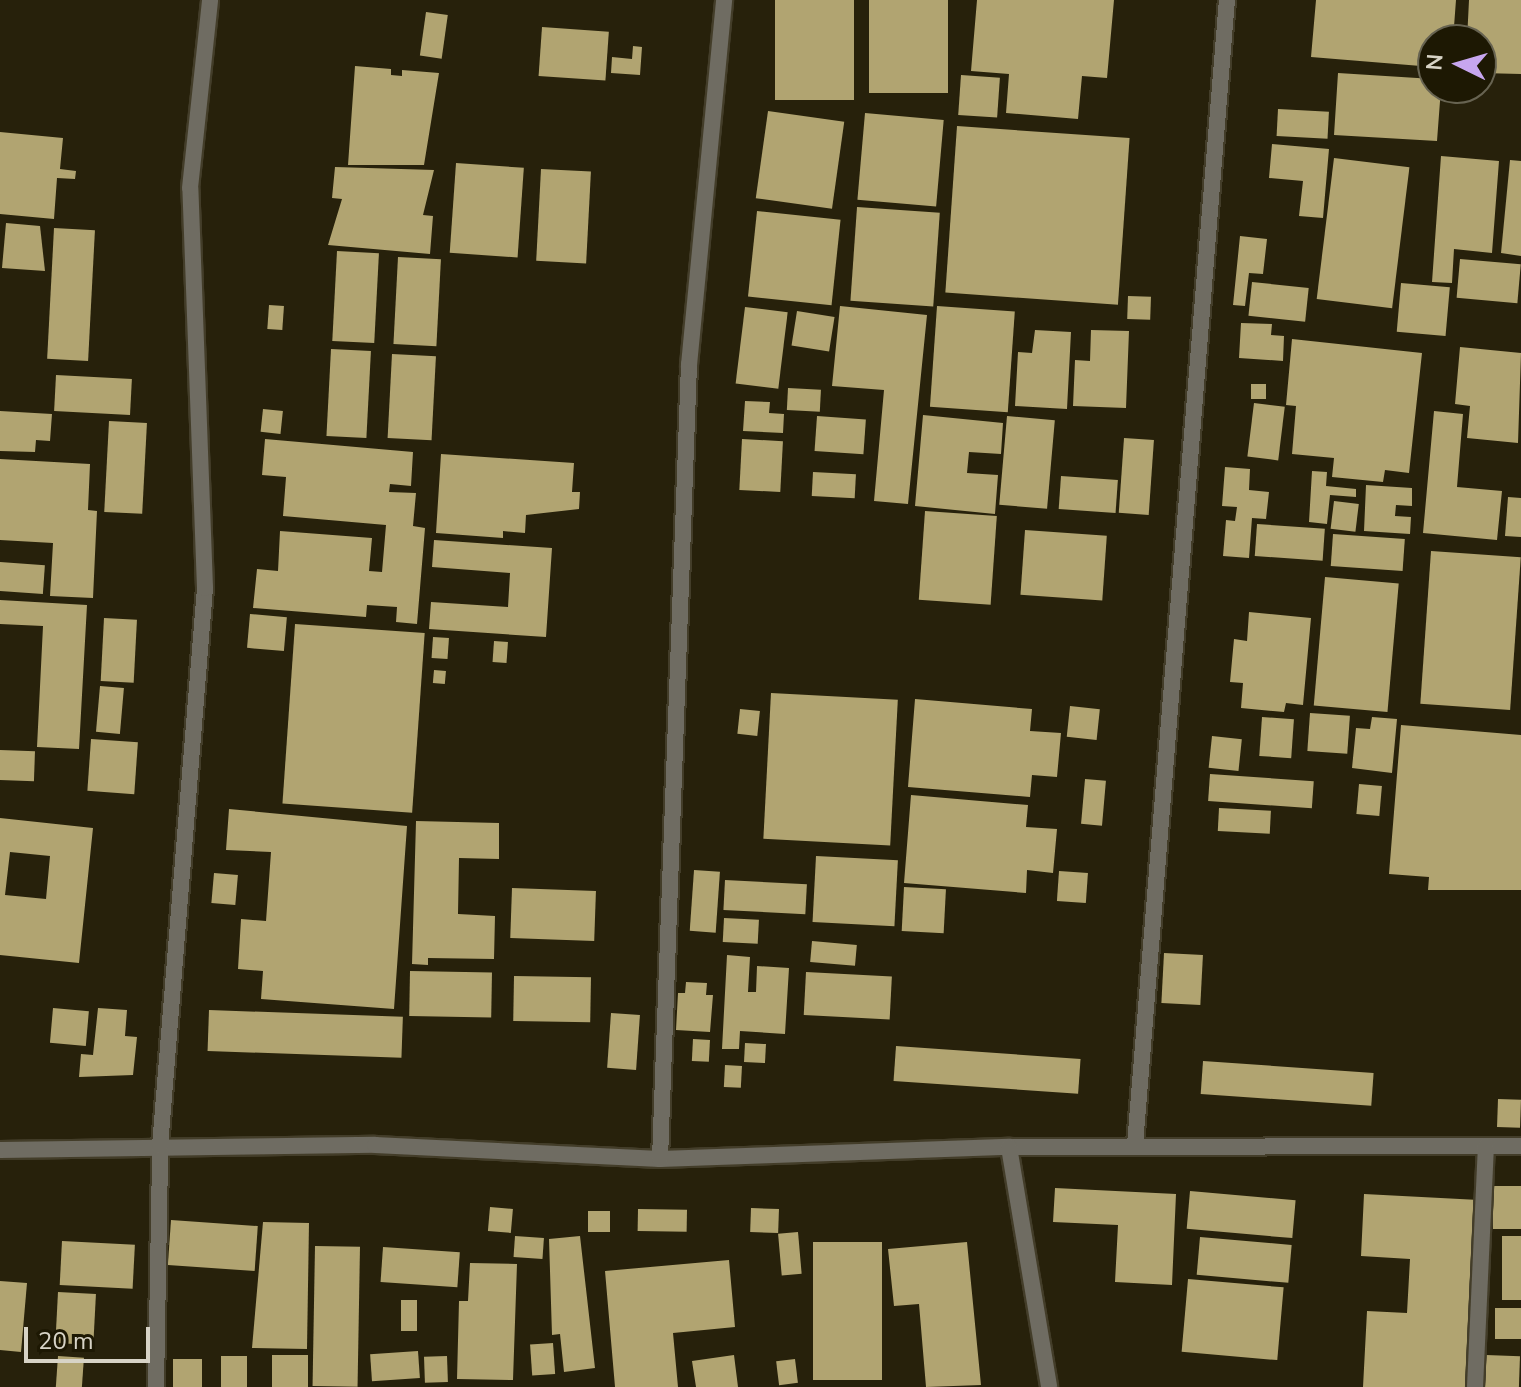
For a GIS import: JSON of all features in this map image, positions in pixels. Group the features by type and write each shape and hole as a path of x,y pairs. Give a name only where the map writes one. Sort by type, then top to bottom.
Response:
{"street":[{"path":"156,1387 160,1146 205,588 190,188 210,0"},
{"path":"660,1159 689,365 724,0"},
{"path":"1135,1145 1227,0"},
{"path":"0,1150 375,1145 660,1159 1135,1145 1521,1146"},
{"path":"1475,1387 1486,1146"},
{"path":"1009,1147 1049,1387"}],"building":[{"path":"775,0 854,0 854,100 775,100"},
{"path":"869,0 948,0 948,93 869,93"},
{"path":"977,0 1114,0 1107,78 1082,76 1078,119 1006,113 1009,74 971,71"},
{"path":"1316,0 1456,0 1454,24 1417,24 1417,66 1311,57"},
{"path":"1469,0 1521,0 1521,74 1497,73 1497,24 1468,24"},
{"path":"426,12 448,15 442,59 420,56"},
{"path":"542,27 609,32 605,81 539,76"},
{"path":"633,46 642,47 640,75 611,73 612,57 632,59"},
{"path":"355,66 391,69 391,75 402,76 402,70 439,73 424,165 348,165"},
{"path":"1338,73 1417,78 1417,104 1440,104 1437,141 1334,135"},
{"path":"961,75 1000,78 997,118 958,115"},
{"path":"1278,109 1329,112 1328,139 1277,136"},
{"path":"768,111 844,122 832,209 756,198"},
{"path":"865,113 944,120 936,207 857,200"},
{"path":"957,126 1130,138 1118,305 945,293"},
{"path":"0,132 63,138 60,169 76,171 75,179 57,178 54,219 0,214"},
{"path":"1272,144 1329,149 1323,218 1299,216 1303,181 1269,178"},
{"path":"1441,156 1499,161 1492,253 1454,249 1452,283 1432,282"},
{"path":"1334,158 1409,167 1392,308 1317,299"},
{"path":"1510,160 1521,161 1521,256 1501,253"},
{"path":"456,163 524,168 518,258 450,253"},
{"path":"335,167 434,170 423,215 433,216 430,254 328,245 342,199 332,198"},
{"path":"541,169 591,172 586,263 536,261"},
{"path":"857,207 940,213 933,307 850,301"},
{"path":"757,211 841,220 832,305 748,297"},
{"path":"6,223 40,226 45,271 2,268"},
{"path":"54,228 95,230 88,361 47,359"},
{"path":"1240,236 1267,239 1263,274 1249,273 1245,306 1233,305"},
{"path":"337,251 379,253 374,343 332,341"},
{"path":"398,257 441,259 436,346 393,344"},
{"path":"1460,259 1521,264 1517,303 1457,298"},
{"path":"1252,282 1309,288 1305,322 1248,316"},
{"path":"1401,283 1450,287 1446,336 1397,332"},
{"path":"1128,296 1151,297 1150,320 1127,319"},
{"path":"269,305 284,306 282,330 267,329"},
{"path":"840,306 927,315 908,504 874,501 884,390 832,386"},
{"path":"937,306 1015,311 1008,412 930,407"},
{"path":"745,307 788,312 778,389 736,383"},
{"path":"797,311 835,317 829,352 792,346"},
{"path":"1241,323 1272,324 1271,335 1284,336 1283,361 1239,358"},
{"path":"1035,330 1071,332 1067,409 1015,406 1018,352 1032,353"},
{"path":"1091,330 1129,331 1126,408 1073,406 1075,360 1090,361"},
{"path":"1292,339 1422,353 1409,473 1385,470 1383,482 1332,477 1334,458 1292,454 1296,406 1286,405"},
{"path":"1460,347 1521,353 1518,443 1467,438 1470,406 1455,404"},
{"path":"331,349 371,351 366,438 326,436"},
{"path":"392,354 436,356 432,440 388,438"},
{"path":"56,375 132,379 130,415 54,411"},
{"path":"1251,384 1266,384 1266,399 1251,399"},
{"path":"788,388 821,390 820,412 787,410"},
{"path":"745,401 770,402 769,413 784,414 783,433 743,431"},
{"path":"1254,403 1285,407 1278,460 1247,457"},
{"path":"263,409 283,411 280,434 261,432"},
{"path":"0,411 52,414 50,441 36,440 35,452 0,451"},
{"path":"1434,411 1463,414 1457,487 1502,491 1497,540 1423,533"},
{"path":"923,415 1003,423 1001,454 969,452 967,473 998,475 995,514 915,506"},
{"path":"817,416 866,419 863,454 815,451"},
{"path":"1007,416 1055,420 1047,509 999,505"},
{"path":"109,421 147,423 142,514 104,512"},
{"path":"1124,438 1154,440 1149,515 1119,513"},
{"path":"265,439 413,452 411,486 390,484 389,492 416,493 413,526 425,528 417,624 396,622 397,607 367,605 366,617 253,608 257,569 278,571 280,531 372,538 369,571 382,572 386,525 283,516 286,477 262,475"},
{"path":"742,439 783,441 780,492 739,490"},
{"path":"441,454 574,463 572,492 580,492 579,509 526,515 525,533 503,531 503,538 436,533"},
{"path":"0,459 90,464 88,510 97,511 93,598 50,596 53,543 0,540"},
{"path":"1225,467 1250,469 1249,490 1269,492 1266,519 1252,518 1249,558 1223,556 1226,520 1235,521 1237,507 1222,506"},
{"path":"1312,471 1327,472 1326,486 1356,489 1356,497 1330,495 1327,524 1309,522"},
{"path":"813,472 856,474 855,498 812,496"},
{"path":"1061,476 1118,480 1116,513 1059,509"},
{"path":"1366,485 1412,488 1412,506 1396,505 1395,516 1411,517 1410,534 1364,531"},
{"path":"1508,497 1521,498 1521,537 1505,536"},
{"path":"1334,501 1359,504 1355,532 1331,529"},
{"path":"925,511 997,516 991,605 919,600"},
{"path":"1257,524 1325,529 1323,561 1255,556"},
{"path":"1025,530 1107,536 1102,601 1020,595"},
{"path":"1333,534 1405,539 1403,571 1331,566"},
{"path":"434,540 552,548 546,637 429,629 431,602 508,607 510,573 432,567"},
{"path":"1431,551 1521,557 1510,710 1420,704"},
{"path":"0,562 45,565 43,594 0,591"},
{"path":"1325,577 1399,583 1387,712 1314,706"},
{"path":"0,600 87,605 79,749 37,747 43,626 0,624"},
{"path":"1249,612 1311,618 1303,705 1286,703 1284,712 1241,708 1243,683 1230,682 1234,639 1247,641"},
{"path":"250,614 287,617 284,651 247,648"},
{"path":"104,618 137,620 134,683 101,681"},
{"path":"295,624 425,633 412,813 282,804"},
{"path":"433,637 449,638 447,659 432,658"},
{"path":"494,641 508,642 507,663 493,662"},
{"path":"434,670 446,671 445,684 433,683"},
{"path":"100,686 124,688 120,734 96,732"},
{"path":"771,693 898,700 890,845 763,839"},
{"path":"915,699 1032,709 1030,731 1061,733 1057,777 1032,775 1030,797 908,787"},
{"path":"1070,706 1100,709 1097,740 1067,737"},
{"path":"740,709 760,711 757,736 737,734"},
{"path":"1310,713 1350,716 1347,754 1307,751"},
{"path":"1262,717 1294,719 1291,758 1259,756"},
{"path":"1372,717 1397,719 1392,773 1352,768 1356,728 1370,729"},
{"path":"1401,725 1521,735 1521,890 1428,890 1429,877 1389,874"},
{"path":"1212,736 1242,739 1238,771 1209,768"},
{"path":"91,739 138,742 134,794 87,791"},
{"path":"0,750 35,751 34,781 0,780"},
{"path":"1210,774 1314,781 1312,808 1208,801"},
{"path":"1085,779 1106,781 1102,826 1081,824"},
{"path":"1359,784 1382,786 1379,816 1356,814"},
{"path":"911,795 1028,805 1026,827 1057,829 1053,873 1027,870 1026,893 904,883"},
{"path":"1219,808 1271,811 1270,834 1218,831"},
{"path":"229,809 407,826 394,1009 261,999 263,971 238,969 241,919 266,921 271,852 226,850"},
{"path":"0,818 93,828 79,963 0,955","holes":["10,852 50,856 46,899 5,895"]},
{"path":"416,821 499,823 499,859 459,858 458,914 495,916 494,959 428,958 428,965 412,964"},
{"path":"816,856 898,860 894,926 813,922"},
{"path":"694,870 720,872 716,933 690,931"},
{"path":"1059,871 1088,873 1086,903 1057,901"},
{"path":"214,873 238,875 235,905 211,903"},
{"path":"725,880 807,884 805,914 723,910"},
{"path":"904,887 946,889 944,933 902,931"},
{"path":"512,888 596,891 594,941 510,938"},
{"path":"724,918 759,920 758,944 723,942"},
{"path":"812,941 857,945 855,966 810,962"},
{"path":"1164,953 1203,955 1200,1005 1161,1003"},
{"path":"727,955 750,957 748,992 756,992 757,966 789,968 785,1034 740,1031 739,1049 722,1049"},
{"path":"410,971 492,972 491,1017 409,1016"},
{"path":"806,972 892,977 890,1019 804,1015"},
{"path":"514,976 591,977 590,1022 513,1021"},
{"path":"686,982 707,983 706,995 713,995 710,1032 676,1030 678,993 685,993"},
{"path":"53,1008 89,1011 86,1046 50,1043"},
{"path":"98,1008 127,1010 125,1036 137,1037 133,1075 79,1077 81,1054 93,1055"},
{"path":"209,1010 403,1017 401,1058 208,1051"},
{"path":"611,1013 640,1015 636,1070 607,1068"},
{"path":"693,1039 710,1040 709,1062 692,1061"},
{"path":"745,1043 766,1044 765,1063 744,1062"},
{"path":"896,1046 1081,1059 1078,1094 894,1081"},
{"path":"1203,1061 1374,1073 1371,1106 1201,1094"},
{"path":"725,1065 742,1066 741,1088 724,1087"},
{"path":"1498,1099 1521,1100 1520,1128 1497,1127"},
{"path":"1493,1186 1521,1186 1521,1229 1493,1229"},
{"path":"1055,1188 1176,1194 1172,1285 1115,1282 1118,1225 1053,1222"},
{"path":"1190,1191 1296,1200 1292,1238 1187,1229"},
{"path":"1364,1194 1479,1200 1469,1387 1363,1387 1367,1311 1407,1313 1410,1259 1361,1256"},
{"path":"490,1207 513,1209 511,1233 488,1231"},
{"path":"751,1208 779,1209 778,1233 750,1232"},
{"path":"638,1209 687,1210 687,1232 638,1231"},
{"path":"588,1211 610,1211 610,1232 588,1232"},
{"path":"171,1220 258,1226 255,1271 168,1265"},
{"path":"263,1222 309,1223 307,1349 252,1348"},
{"path":"798,1232 802,1274 782,1276 778,1234"},
{"path":"515,1236 544,1238 542,1259 514,1257"},
{"path":"580,1236 595,1368 564,1372 560,1334 552,1335 549,1239"},
{"path":"1502,1236 1521,1236 1521,1300 1502,1300"},
{"path":"1200,1237 1292,1245 1288,1283 1197,1275"},
{"path":"62,1241 135,1245 133,1289 60,1285"},
{"path":"813,1242 882,1242 882,1380 813,1380"},
{"path":"967,1242 981,1385 926,1387 919,1304 894,1306 888,1249"},
{"path":"315,1246 360,1247 358,1387 313,1386"},
{"path":"383,1247 460,1252 457,1287 381,1282"},
{"path":"729,1260 735,1327 673,1333 678,1387 615,1387 605,1271"},
{"path":"470,1263 517,1264 513,1380 457,1379 459,1301 468,1301"},
{"path":"1188,1279 1284,1287 1277,1360 1182,1352"},
{"path":"0,1281 27,1283 21,1352 0,1350"},
{"path":"58,1292 96,1294 93,1345 55,1343"},
{"path":"401,1300 417,1300 417,1331 401,1331"},
{"path":"1495,1308 1521,1308 1521,1339 1495,1339"},
{"path":"553,1343 555,1374 532,1376 530,1345"},
{"path":"418,1351 420,1378 372,1381 370,1354"},
{"path":"272,1355 308,1355 308,1387 272,1387"},
{"path":"734,1355 738,1387 696,1387 692,1361"},
{"path":"1486,1355 1520,1356 1519,1387 1485,1387"},
{"path":"58,1356 84,1358 82,1387 56,1387"},
{"path":"221,1356 247,1356 247,1387 221,1387"},
{"path":"447,1356 448,1382 425,1383 424,1357"},
{"path":"173,1359 202,1359 202,1387 173,1387"},
{"path":"795,1359 798,1383 779,1385 776,1361"}]}
